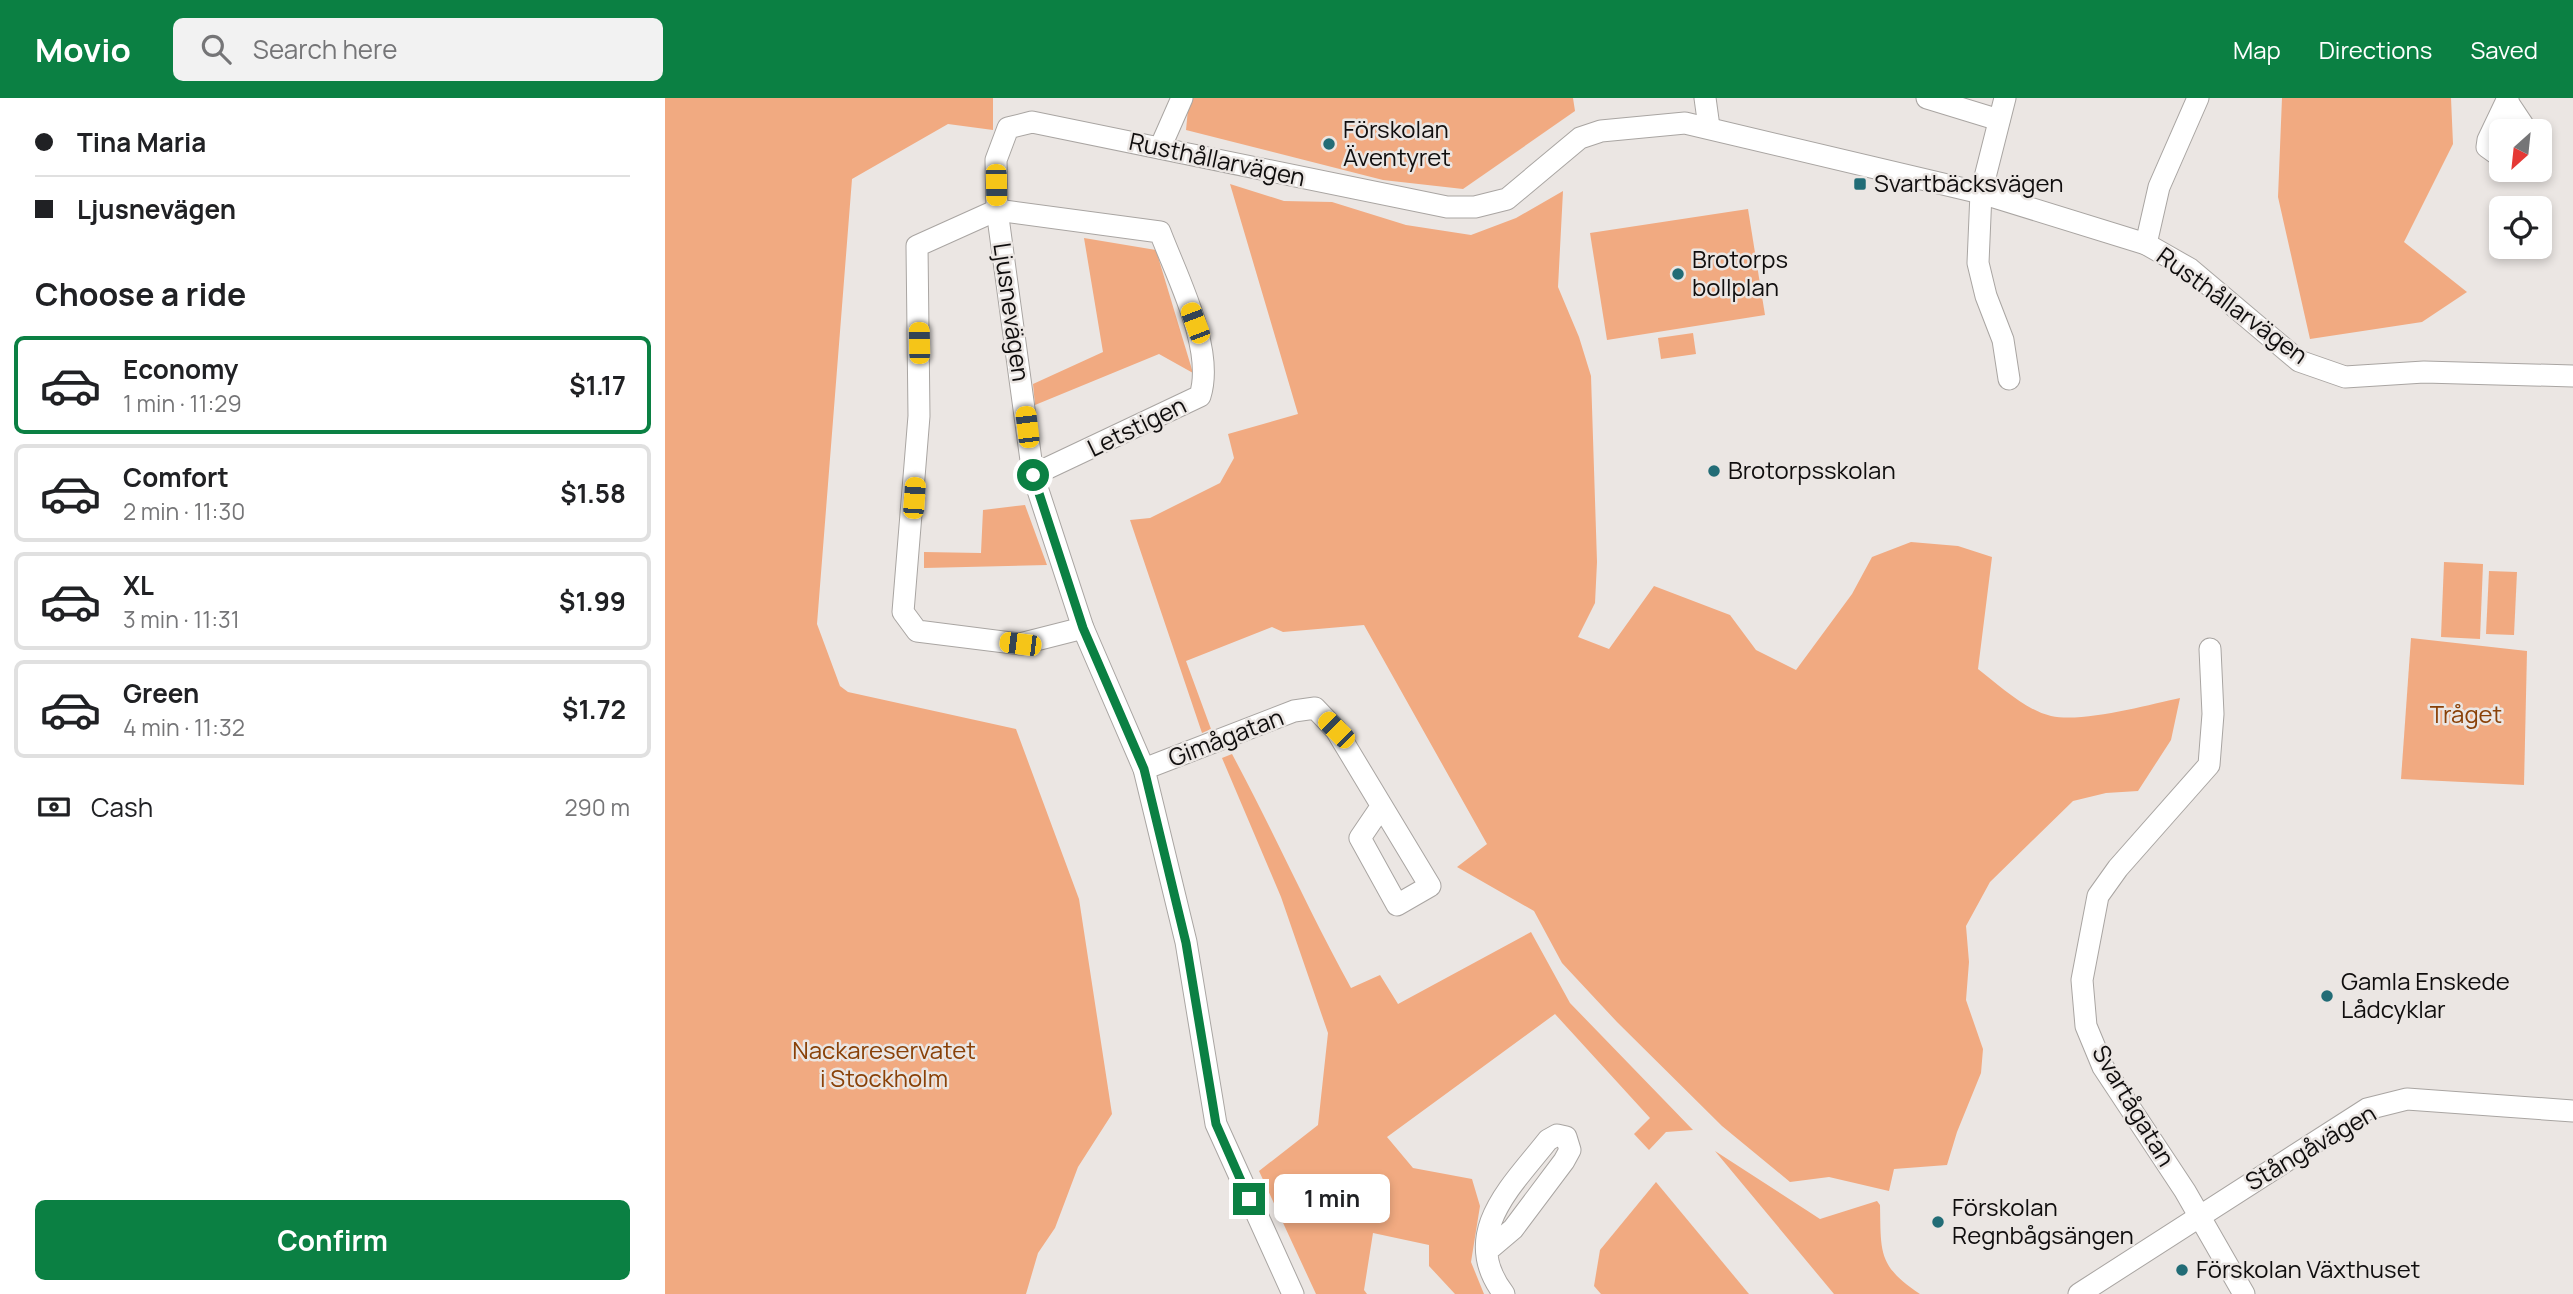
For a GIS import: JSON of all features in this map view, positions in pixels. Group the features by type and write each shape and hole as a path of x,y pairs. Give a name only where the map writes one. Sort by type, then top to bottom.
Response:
{"street":[{"path":"1160,148 1182,98"},
{"path":"1705,98 1709,127"},
{"path":"1927,98 1999,120"},
{"path":"2004,98 1981,193 1978,263 1986,296 2003,340 2009,379"},
{"path":"2146,244 2159,187 2198,98"},
{"path":"2508,99 2520,119"},
{"path":"2498,119 2508,99"},
{"name":"Rusthållarvägen","path":"1009,128 1032,122 1447,207 1475,207 1507,199 1580,138 1601,131 1685,123 1981,193 2146,244 2190,269 2299,360 2345,377 2424,372 2573,376"},
{"name":"Ljusnevägen","path":"1009,128 996,160 997,210 1033,475 1083,628 1144,769 1186,943 1216,1124 1293,1294"},
{"path":"997,210 917,246 919,416 903,612 917,631 1020,644 1083,628"},
{"name":"Letstigen","path":"997,210 1160,232 1195,323 1205,379 1200,396 1033,475"},
{"name":"Svartågatan","path":"2210,649 2213,714 2209,765 2118,868 2098,896 2082,980 2086,1026 2103,1067 2200,1215 2244,1294"},
{"name":"Gimågatan","path":"1144,769 1294,711 1315,708 1336,730 1381,807"},
{"name":"Stångåvägen","path":"2079,1294 2367,1110 2407,1099 2573,1111"},
{"path":"1487,1251 1513,1229 1564,1161 1570,1150 1566,1137 1557,1135 1548,1140 1495,1207 1487,1230 1487,1251 1492,1275 1504,1294"}],"green space":[{"name":"Nackareservatet i Stockholm","path":"665,98 993,98 993,130 948,124 852,179 817,624 840,686 848,692 1016,729 1079,899 1112,1114 1078,1167 1055,1228 1038,1253 1026,1294 665,1294"},
{"path":"1189,98 1573,98 1575,111 1463,189 1383,180 1186,130"},
{"path":"2282,98 2451,98 2453,144 2404,242 2467,292 2422,322 2310,339 2278,197"},
{"path":"1230,184 1284,201 1332,202 1406,225 1471,235 1516,218 1563,191 1558,287 1579,337 1591,376 1597,562 1595,603 1578,637 1609,649 1654,586 1730,615 1756,650 1796,670 1852,594 1872,557 1911,542 1958,546 1992,557 1978,669 2022,703 2041,713 2064,718 2115,712 2180,698 2171,740 2138,791 2106,793 2073,801 1990,882 1966,926 1969,962 1966,1000 1983,1049 1981,1073 1947,1165 1894,1169 1889,1191 1829,1177 1790,1182 1722,1126 1562,963 1534,911 1457,867 1487,844 1364,625 1283,632 1272,627 1186,661 1211,729 1202,733 1130,520 1150,518 1220,483 1234,458 1228,434 1298,414"},
{"name":"Brotorps bollplan","path":"1748,209 1765,315 1607,340 1590,233"},
{"path":"1084,238 1156,250 1193,373 1159,354 1035,405 1033,384 1103,352"},
{"path":"1693,333 1696,354 1661,359 1658,338"},
{"path":"1025,505 1047,565 924,568 924,552 981,553 983,510"},
{"path":"2444,562 2483,564 2480,639 2441,637"},
{"path":"2489,571 2517,572 2514,635 2486,634"},
{"name":"Tråget","path":"2411,638 2527,651 2524,785 2401,779"},
{"path":"1232,754 1351,988 1380,975 1398,1004 1531,932 1570,1003 1693,1130 1666,1132 1649,1150 1634,1134 1650,1118 1555,1014 1387,1137 1413,1168 1472,1179 1480,1206 1471,1262 1484,1294 1455,1294 1429,1266 1429,1245 1373,1233 1364,1290 1367,1294 1316,1294 1259,1171 1318,1125 1328,1033 1281,897 1222,758"},
{"path":"1715,1151 1820,1219 1877,1201 1880,1205 1882,1247 1889,1266 1920,1294 1834,1294"},
{"path":"1656,1182 1749,1294 1601,1294 1594,1286 1600,1250"}],"place":[{"name":"Förskolan Äventyret","path":"1329,144"},
{"name":"Svartbäcksvägen","path":"1860,184"},
{"name":"Brotorps bollplan","path":"1678,274"},
{"name":"Brotorpsskolan","path":"1714,471"},
{"name":"Gamla Enskede Lådcyklar","path":"2327,996"},
{"name":"Förskolan Regnbågsängen","path":"1938,1222"},
{"name":"Förskolan Växthuset","path":"2182,1270"}],"route":[{"path":"1033,475 1083,628 1144,769 1186,943 1216,1124 1249,1199"}]}
